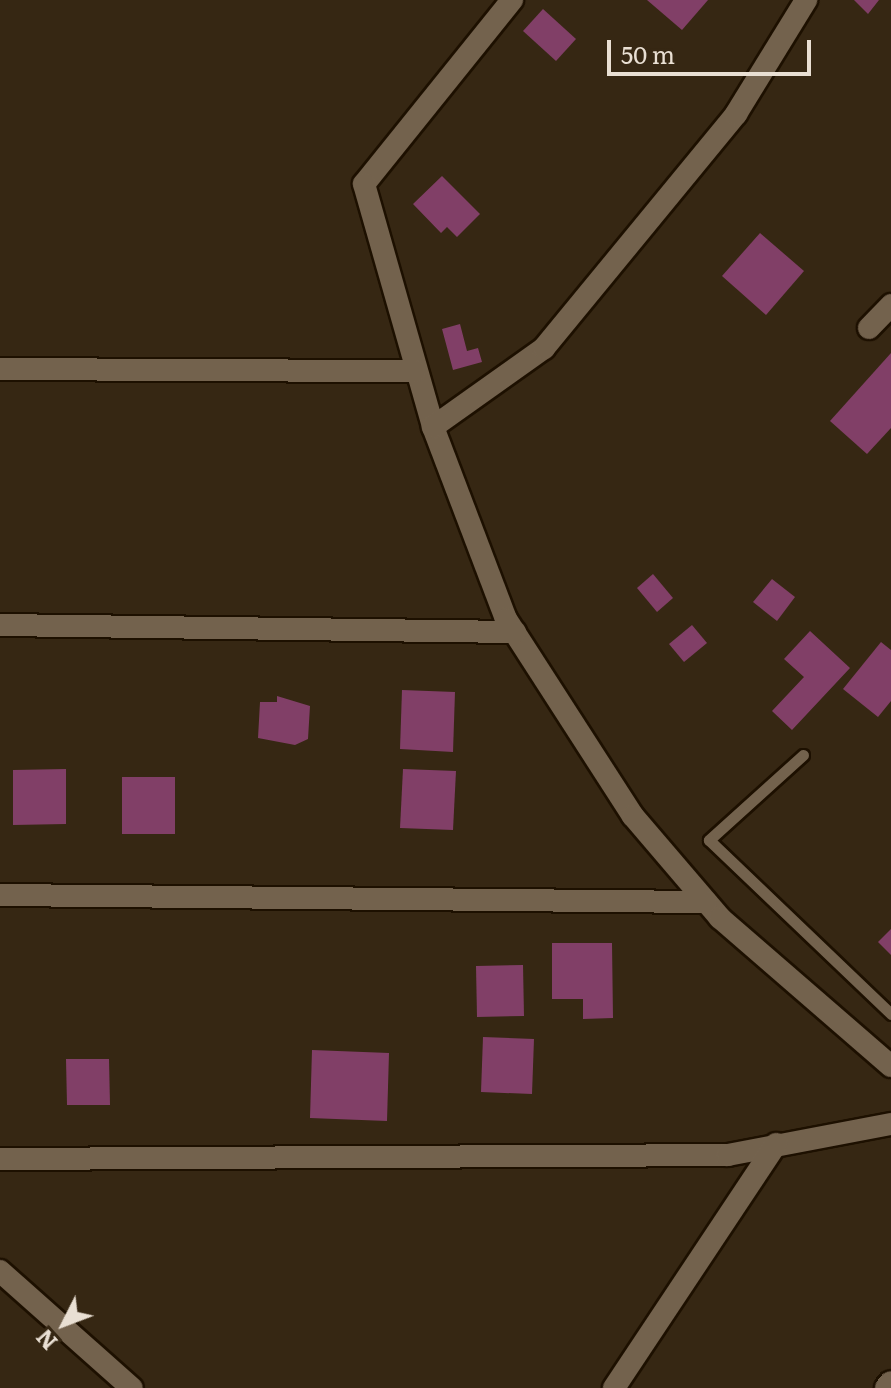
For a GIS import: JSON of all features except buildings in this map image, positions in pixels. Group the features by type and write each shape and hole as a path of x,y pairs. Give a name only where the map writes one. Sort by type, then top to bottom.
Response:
{"street":[{"path":"512,0 364,184 433,427 515,632 633,816 706,902 891,1066"},
{"path":"433,427 544,348 736,114 806,0"},
{"path":"869,328 891,305"},
{"path":"0,369 415,371"},
{"path":"0,625 515,632"},
{"path":"0,895 706,902"},
{"path":"0,1159 728,1155 891,1124"},
{"path":"614,1388 776,1144"},
{"path":"0,1271 132,1388"},
{"path":"887,1388 891,1383"}],"lane":[{"path":"803,755 709,840 891,1014"}]}
